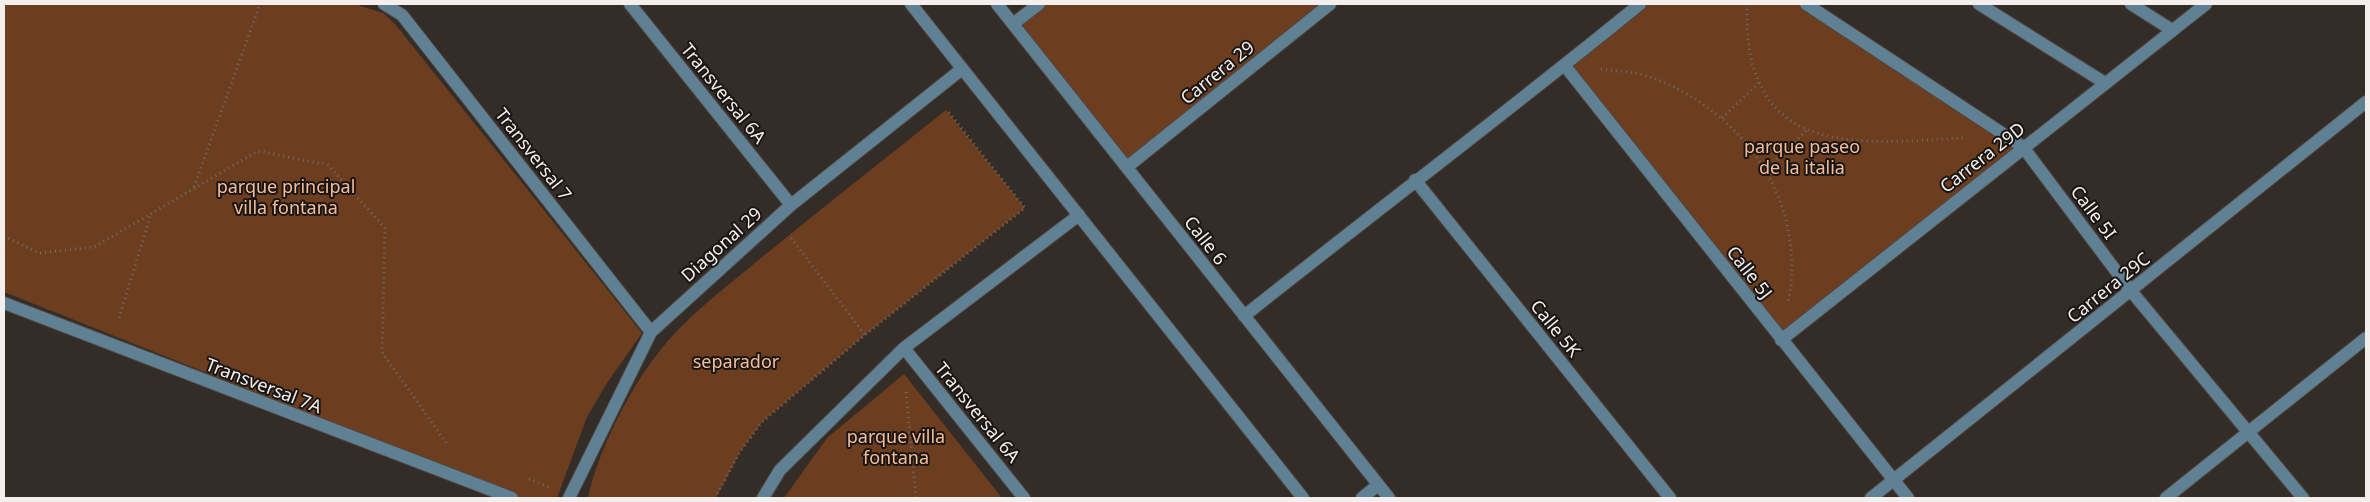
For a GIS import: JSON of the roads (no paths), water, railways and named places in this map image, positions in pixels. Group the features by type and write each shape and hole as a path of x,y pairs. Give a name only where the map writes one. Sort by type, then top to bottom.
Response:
{"street":[{"name":"Transversal 7","path":"384,4 402,15 651,332"},
{"name":"Transversal 6A","path":"630,4 791,205"},
{"path":"911,4 1303,498"},
{"name":"Calle 6","path":"996,4 1388,498"},
{"path":"1013,24 1039,4"},
{"name":"Carrera 29","path":"1126,168 1330,4"},
{"path":"1244,316 1415,180 1565,66 1640,4"},
{"name":"Calle 5I","path":"1806,4 2023,147 2131,291 2303,498"},
{"path":"1979,4 2105,83"},
{"path":"2131,4 2172,30"},
{"name":"Carrera 29D","path":"1782,340 2023,147 2206,4"},
{"name":"Calle 5J","path":"1565,66 1908,498"},
{"name":"Diagonal 29","path":"569,497 651,332 791,205 962,69"},
{"name":"Carrera 29C","path":"1871,498 2366,102"},
{"name":"Calle 5K","path":"1415,180 1670,498"},
{"path":"763,498 780,470 904,348 1079,215"},
{"name":"Transversal 7A","path":"4,304 512,498"},
{"path":"2166,498 2366,338"},
{"name":"Transversal 6A","path":"904,348 1024,498"},
{"path":"1362,498 1378,485"}],"park label":[{"name":"parque paseo de la italia","path":"1802,156"},
{"name":"parque principal villa fontana","path":"286,196"},
{"name":"separador","path":"736,361"},
{"name":"parque villa fontana","path":"896,446"}]}
